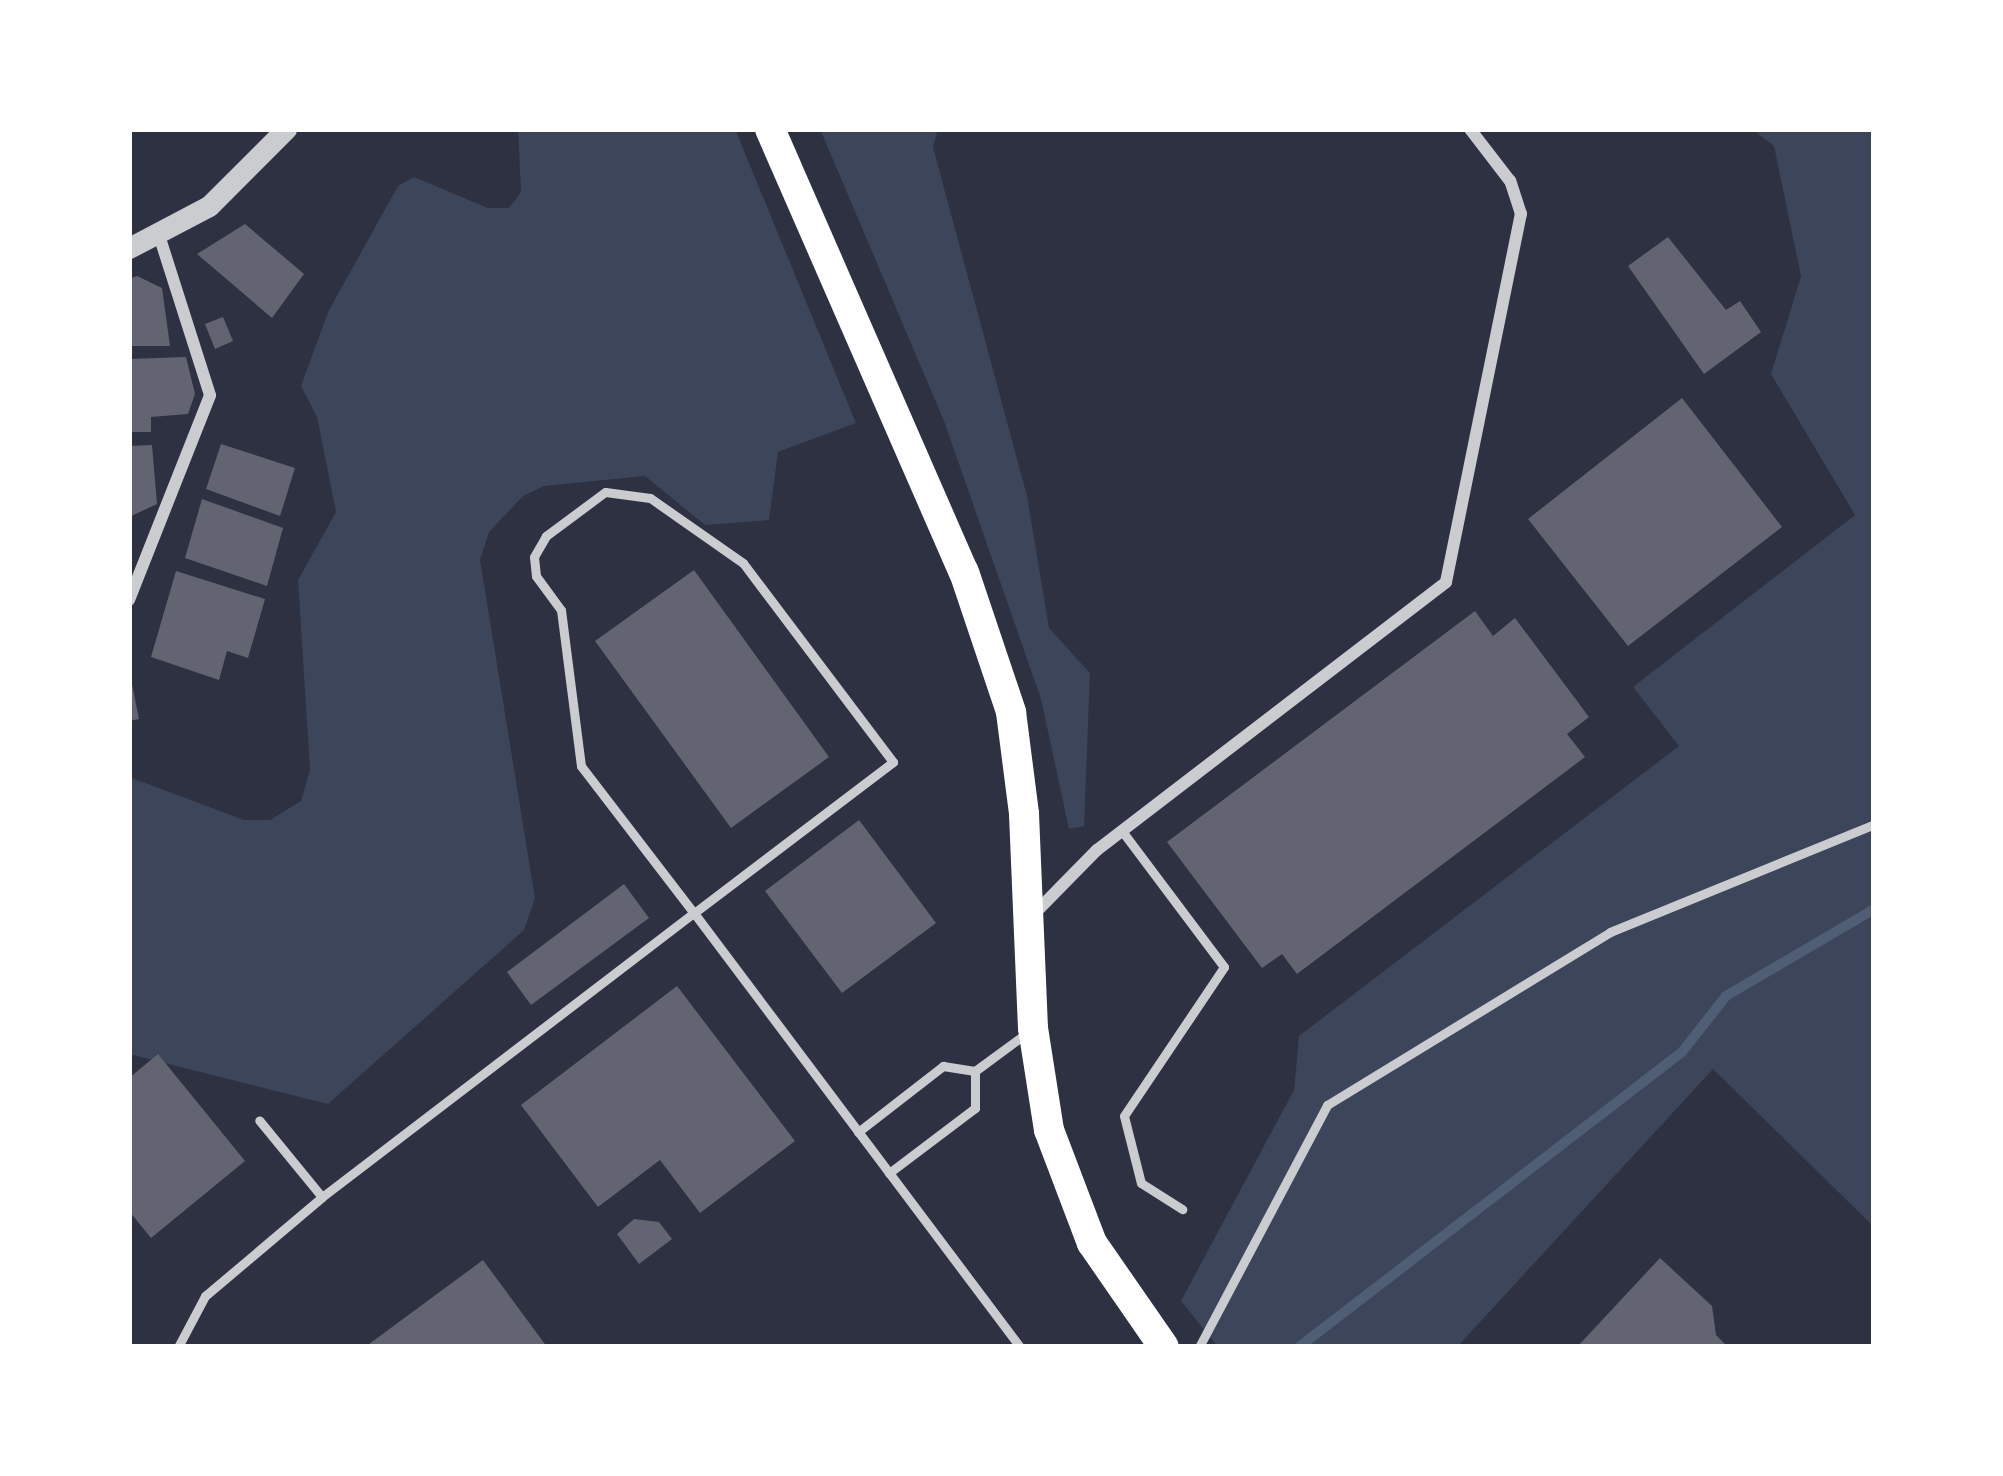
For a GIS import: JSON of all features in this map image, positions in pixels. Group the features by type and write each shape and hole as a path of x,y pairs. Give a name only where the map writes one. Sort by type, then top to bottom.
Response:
{"main road":[{"path":"770,129 964,572 994,660 1013,732 1033,1028 1048,1130 1112,1275 1164,1347"}],"street":[{"path":"129,248 160,238 258,164 286,129"},
{"path":"1028,919 1122,831 1446,582 1521,214 1510,182 1470,129"},
{"path":"129,600 210,394 160,238"}],"lane":[{"path":"178,1347 205,1296 322,1197 694,913 893,763 743,563 650,498 605,492 546,536 534,556 536,576 561,610 581,766 694,913 1020,1347"},
{"path":"1199,1347 1327,1105 1610,932 1874,824"},
{"path":"1122,831 1224,967 1124,1116 1142,1183 1182,1209"},
{"path":"858,1132 943,1066 975,1070 1033,1028"},
{"path":"889,1173 974,1108 975,1070"},
{"path":"259,1120 322,1197"}],"shaded area":[{"path":"518,129 735,129 856,423 778,452 769,520 705,525 645,476 544,486 523,496 489,532 480,560 535,898 524,930 328,1104 129,1054 129,777 244,820 270,820 301,801 310,770 298,580 336,512 317,417 301,386 328,312 398,186 414,177 488,208 509,208 521,192"},
{"path":"820,129 938,129 933,147 1027,496 1049,628 1090,673 1084,826 1069,829 1041,699 944,421"},
{"path":"1752,129 1874,129 1874,1227 1713,1069 1457,1347 1218,1347 1181,1301 1294,1090 1299,1036 1679,746 1633,687 1855,515 1771,374 1801,276 1774,146"}],"building":[{"path":"245,224 304,274 272,318 197,254"},
{"path":"1668,237 1726,310 1740,301 1761,332 1704,374 1628,266"},
{"path":"137,276 162,288 170,346 129,346 129,279"},
{"path":"223,317 233,341 215,349 205,324"},
{"path":"186,357 195,394 188,414 151,417 151,432 129,432 129,359"},
{"path":"1682,398 1782,527 1628,646 1528,519"},
{"path":"221,444 295,468 280,516 206,489"},
{"path":"152,445 157,504 129,517 129,446"},
{"path":"202,499 283,528 267,586 185,558"},
{"path":"694,570 829,757 731,828 595,641"},
{"path":"176,571 265,599 248,658 227,651 219,680 151,657"},
{"path":"1475,611 1493,636 1515,618 1589,717 1567,734 1585,757 1297,974 1282,954 1262,968 1167,842"},
{"path":"129,669 139,719 129,721"},
{"path":"859,820 936,923 842,993 765,891"},
{"path":"624,884 649,918 531,1005 507,972"},
{"path":"677,986 795,1141 700,1213 660,1160 598,1207 521,1105"},
{"path":"158,1054 245,1161 151,1238 129,1211 129,1078"},
{"path":"634,1219 659,1222 672,1239 639,1264 617,1234"},
{"path":"1660,1258 1712,1306 1716,1335 1728,1347 1577,1347"},
{"path":"483,1260 547,1347 365,1347"}],"waterway":[{"path":"1299,1347 1682,1052 1726,996 1874,909"}]}
